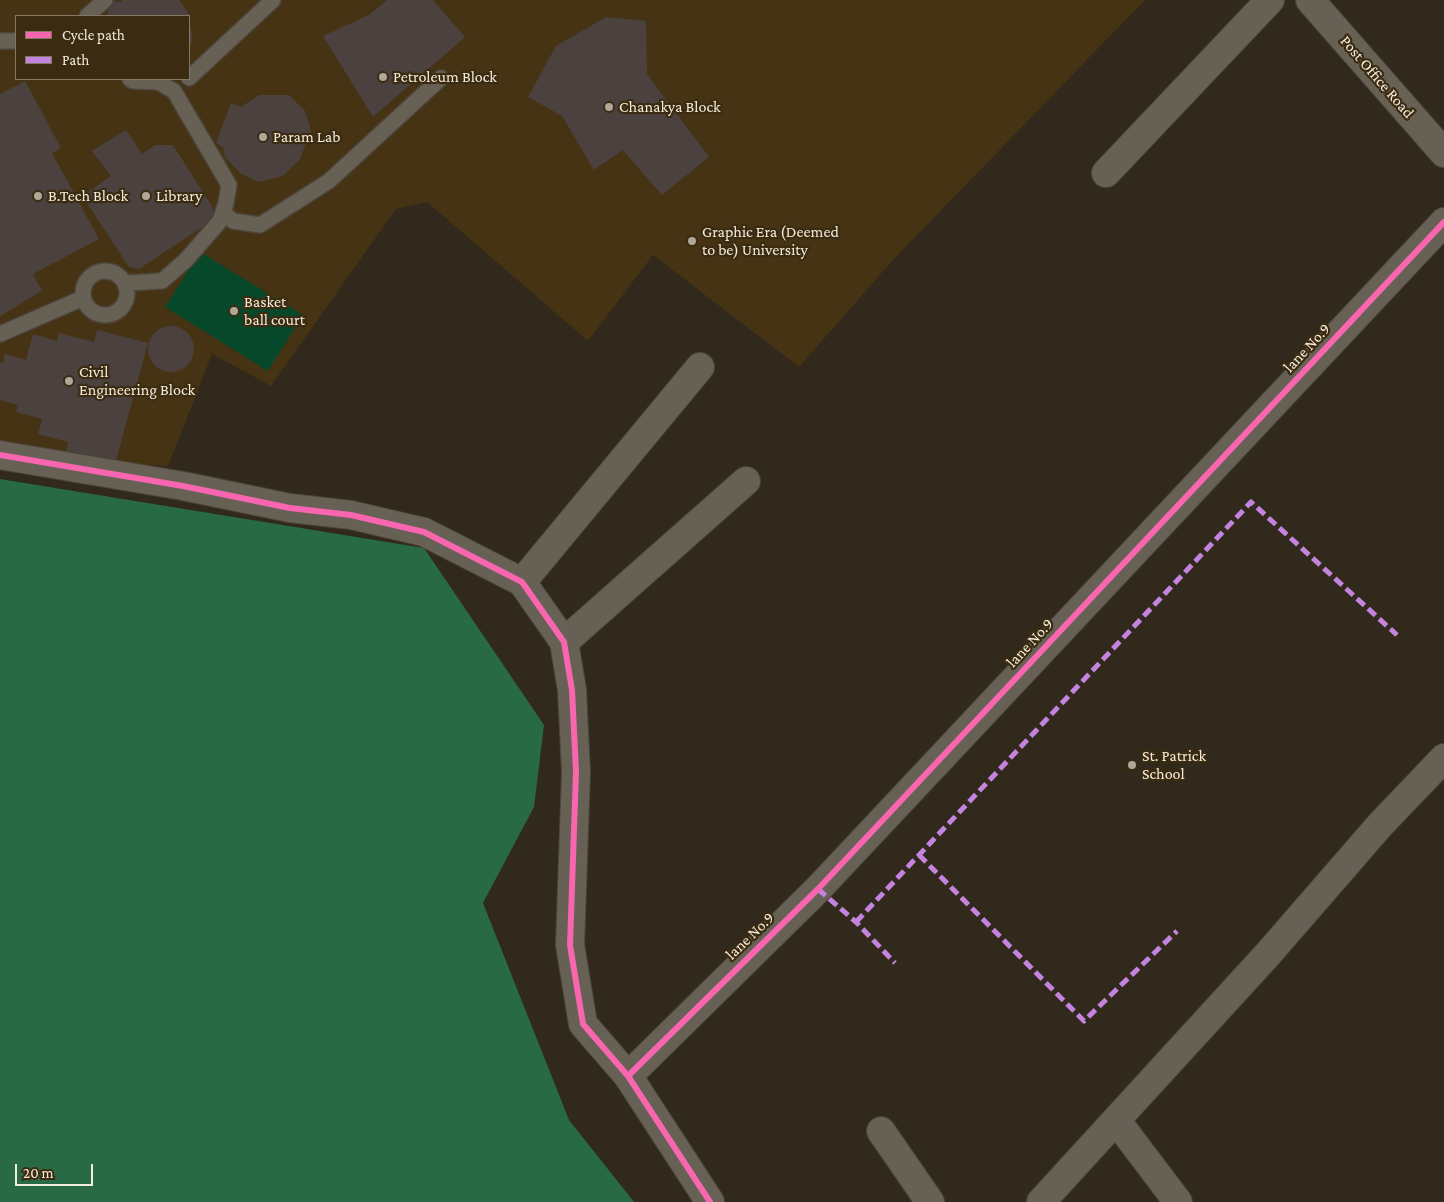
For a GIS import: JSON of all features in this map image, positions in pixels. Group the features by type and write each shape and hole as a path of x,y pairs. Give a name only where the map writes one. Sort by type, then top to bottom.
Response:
{"street":[{"path":"1106,172 1270,0"},
{"name":"Post Office Road","path":"1310,0 1444,153"},
{"name":"lane No.9","path":"628,1076 818,889 1444,222"},
{"path":"522,582 700,367"},
{"path":"0,455 183,486 290,508 351,515 424,532 522,582 564,642 572,690 576,772 570,945 583,1024 628,1076 710,1202"},
{"path":"564,642 746,481"},
{"path":"1042,1202 1268,954 1380,825 1444,758"},
{"path":"1116,1120 1178,1202"},
{"path":"881,1131 930,1202"}],"lane":[{"path":"87,15 105,0"},
{"path":"190,76 273,0"},
{"path":"0,41 15,41"},
{"path":"223,212 234,221 260,225 329,181 441,78"},
{"path":"126,283 162,281 192,254 220,221 229,185 174,91 158,82 132,80"},
{"path":"174,91 186,80"},
{"path":"101,270 116,273 126,283 128,290 125,304 113,314 106,315 91,311 83,298 84,283 94,273 101,270"},
{"path":"0,334 83,298"}],"shaded area":[{"name":"Graphic Era (Deemed to be) University","path":"0,0 1145,0 892,261 799,367 653,255 588,341 427,202 396,209 271,386 212,354 168,466 76,460 0,445"}],"green space":[{"name":"Basket ball court","path":"200,252 303,315 268,371 165,307"},
{"path":"0,479 424,548 544,725 534,807 483,903 569,1120 634,1202 0,1202"}],"building":[{"path":"111,0 120,2 123,0 179,0 189,15 107,15"},
{"name":"Petroleum Block","path":"387,0 433,0 465,37 373,117 323,36 369,15"},
{"name":"Chanakya Block","path":"606,17 646,21 647,74 709,157 662,195 623,150 594,170 562,116 528,97 556,46"},
{"path":"190,23 193,41 190,46"},
{"name":"B.Tech Block","path":"25,81 61,148 52,153 99,239 33,274 42,291 0,316 0,94"},
{"name":"Param Lab","path":"259,95 289,95 305,111 311,131 300,159 283,176 258,182 240,173 225,157 223,147 216,143 231,103 241,107"},
{"name":"Library","path":"126,130 142,154 155,145 173,145 213,208 213,220 139,269 129,267 85,200 88,192 111,176 92,151"},
{"path":"171,326 184,330 190,336 194,349 190,362 184,368 171,372 158,368 152,362 148,349 152,336 158,330"},
{"name":"Civil Engineering Block","path":"97,330 148,343 115,464 66,451 68,442 38,434 42,419 16,412 18,405 0,400 0,362 3,363 5,354 26,360 33,334 57,341 59,333 94,342"}],"marked path":[{"path":"856,922 1251,502 1397,635"},
{"path":"919,855 1084,1021 1177,931"},
{"path":"818,889 856,922 895,963"}],"cycle path":[{"path":"628,1076 818,889 1444,222"},
{"path":"0,455 183,486 290,508 351,515 424,532 522,582 564,642 572,690 576,772 570,945 583,1024 628,1076 710,1202"}],"place":[{"name":"Petroleum Block","path":"383,77"},
{"name":"Chanakya Block","path":"609,107"},
{"name":"Param Lab","path":"263,137"},
{"name":"B.Tech Block","path":"38,196"},
{"name":"Library","path":"146,196"},
{"name":"Graphic Era (Deemed to be) University","path":"692,241"},
{"name":"Basket ball court","path":"234,311"},
{"name":"Civil Engineering Block","path":"69,381"},
{"name":"St. Patrick School","path":"1132,765"}]}
